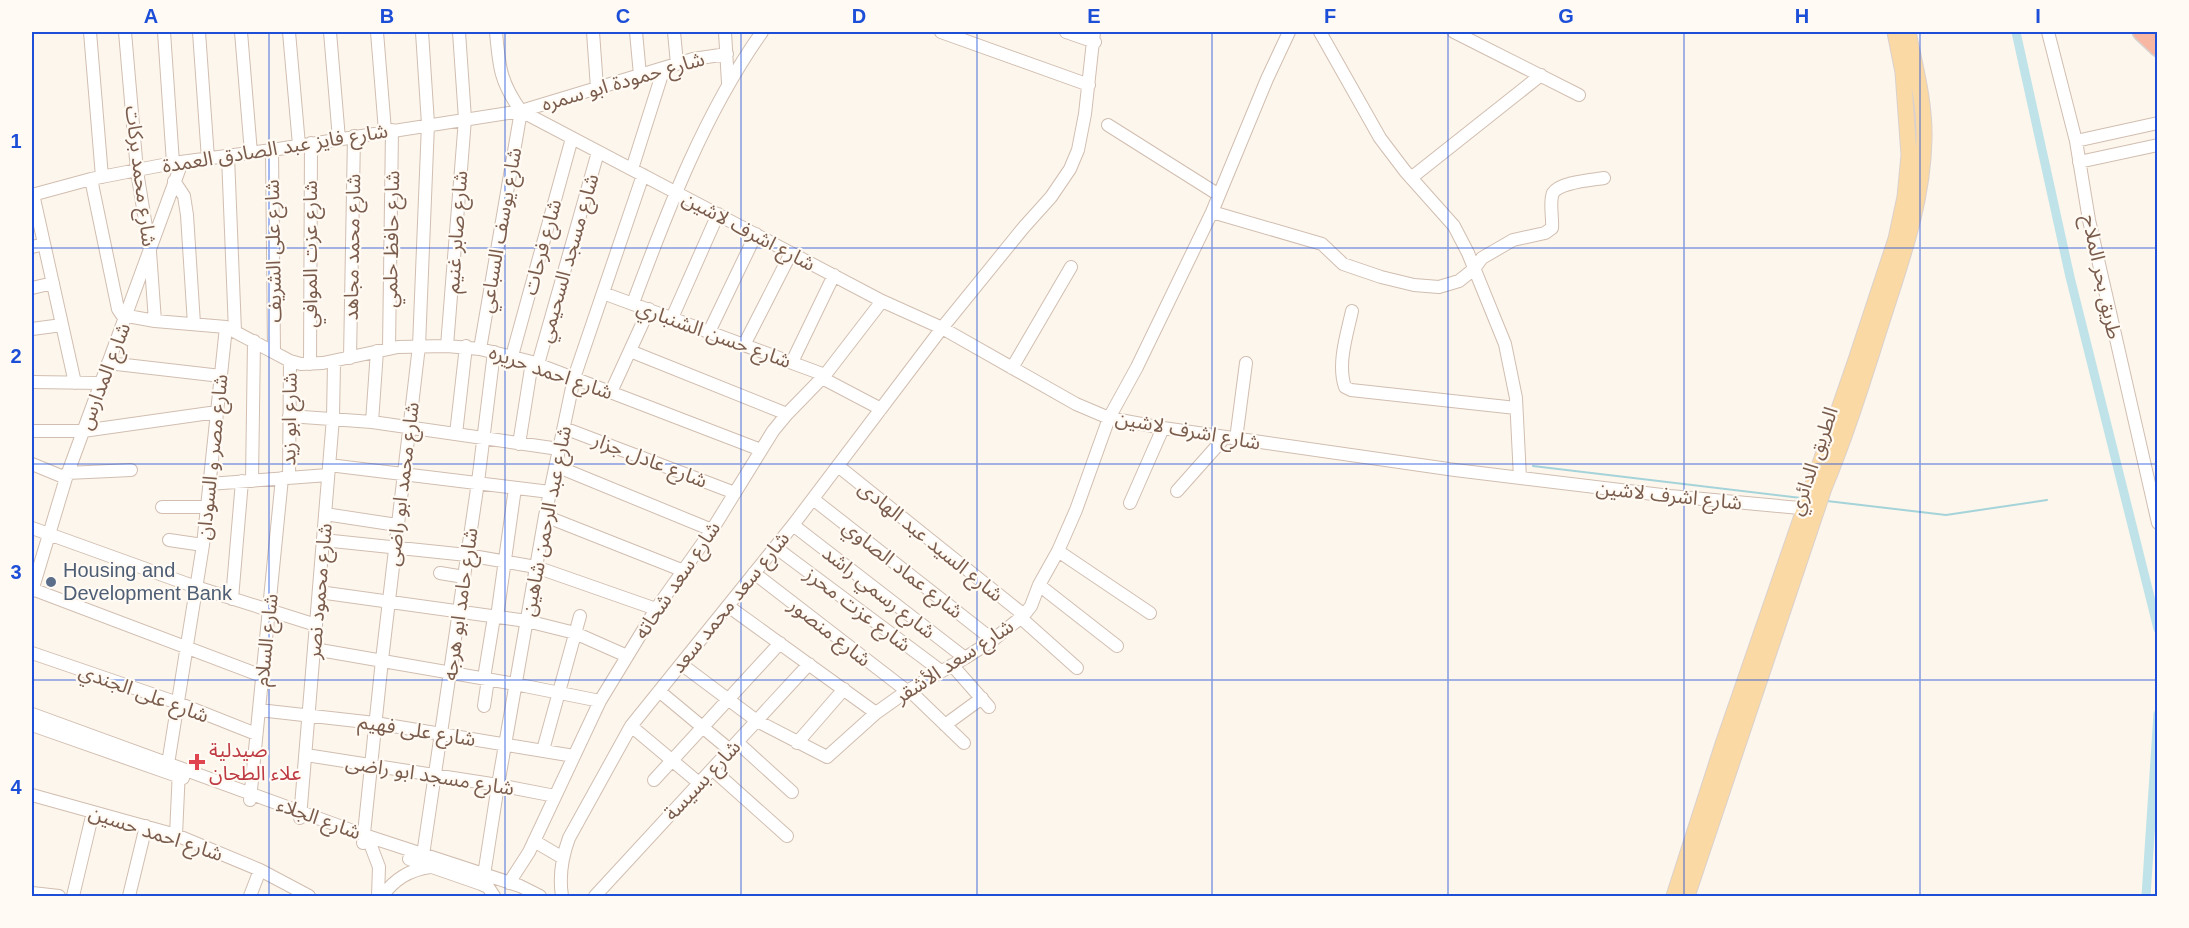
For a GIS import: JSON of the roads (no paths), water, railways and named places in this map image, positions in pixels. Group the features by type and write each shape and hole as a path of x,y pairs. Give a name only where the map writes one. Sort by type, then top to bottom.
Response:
{"highway":[{"path":"2141,32 2157,48"}],"main road":[{"name":"الطريق الدائري","path":"1687,897 1896,238 1905,197 1909,155 1908,121 1895,32"},
{"name":"الطريق الدائري","path":"1818,487 1844,441 1909,236 1918,197 1923,158 1923,119 1920,90 1908,32"},
{"name":"الطريق الدائري","path":"1674,897 1730,724 1811,509"}],"street":[{"path":"90,32 96,178 118,309 122,315 126,316"},
{"name":"شارع محمد بركات","path":"125,32 137,171 150,252 155,321"},
{"path":"164,32 177,163"},
{"path":"199,32 208,159"},
{"path":"242,32 251,153"},
{"name":"شارع عزت الموافي","path":"289,32 305,144 310,364"},
{"path":"330,32 339,139"},
{"name":"شارع حافظ حلمي","path":"372,422 383,349 389,130 377,32"},
{"name":"شارع محمد ابو راضى","path":"366,841 370,766 419,346 428,124 422,32"},
{"name":"شارع صابر غنيم","path":"447,346 465,119 459,32"},
{"path":"496,32 501,76 521,111"},
{"path":"593,32 597,88"},
{"path":"636,32 640,75"},
{"path":"674,32 677,64"},
{"path":"725,32 728,83"},
{"path":"633,303 675,192 728,83 762,32"},
{"path":"941,32 1089,85"},
{"path":"1066,32 1094,37"},
{"name":"شارع سعد الأشقر","path":"797,742 824,757 830,756 876,713 993,640 1023,616 1031,606 1076,510 1109,418 1137,367 1212,212 1267,79 1290,32"},
{"path":"1320,32 1380,138 1411,178 1454,226 1474,269 1505,344 1516,408 1520,478"},
{"path":"1454,32 1579,95"},
{"name":"طريق بحر الملاح","path":"2048,32 2076,141 2089,220 2157,523"},
{"name":"شارع سعد محمد سعد","path":"562,897 562,858 573,828 631,726 793,525 942,328 1051,197 1070,169 1078,150 1094,37"},
{"name":"شارع حمودة ابو سمره","path":"521,111 677,64 727,54"},
{"name":"شارع عبد الرحمن شاهين","path":"484,875 545,516 574,378 603,292 638,172 664,68"},
{"path":"1411,178 1541,75"},
{"name":"شارع فايز عبد الصادق العمدة","path":"32,195 96,178 177,163 521,111"},
{"name":"شارع اشرف لاشين","path":"521,111 882,301 942,328 1076,404 1109,418 1230,438 1520,478 1670,496 1811,509"},
{"name":"شارع يوسف السباعي","path":"480,348 521,111"},
{"path":"2076,141 2157,123"},
{"path":"1108,125 1219,195"},
{"name":"شارع محمد مجاهد","path":"350,358 354,136"},
{"name":"شارع فرحات","path":"512,356 572,138"},
{"path":"2079,162 2157,146"},
{"name":"شارع على الشريف","path":"272,150 274,352"},
{"name":"شارع مسجد السحيمي","path":"519,444 535,363 598,152"},
{"name":"شارع مصر و السودان","path":"176,835 175,770 178,704 203,545 220,376 230,329 228,156"},
{"name":"شارع المدارس","path":"32,590 67,475 150,252 174,181 177,163"},
{"path":"1212,212 1322,244 1343,264 1381,277 1414,285 1439,287 1459,281 1474,269 1482,258 1513,240 1545,233 1552,228 1552,200 1554,193 1560,187 1604,178"},
{"path":"174,181 184,196 187,215 194,324"},
{"path":"32,195 38,246 53,283 75,383"},
{"path":"672,318 718,214"},
{"path":"710,332 756,234"},
{"path":"744,345 791,254"},
{"path":"1012,368 1071,267"},
{"path":"792,362 834,275"},
{"path":"32,288 53,283"},
{"name":"شارع حسن الشنباري","path":"603,292 792,362 824,376 881,409"},
{"name":"شارع سعد شحاته","path":"511,888 600,701 656,609 712,530 761,450 787,414 824,376 882,301"},
{"path":"611,392 649,309"},
{"path":"1352,310 1344,346 1343,371 1346,387 1351,390 1516,408"},
{"name":"شارع احمد حريره","path":"126,316 230,329 290,361 310,364 334,362 383,349 419,346 480,348 535,363 761,450"},
{"path":"32,329 62,325"},
{"name":"شارع على الشريف","path":"232,599 232,547 247,481 254,341"},
{"path":"456,434 466,346"},
{"path":"630,351 787,414"},
{"name":"شارع حامد ابو هرجه","path":"423,855 478,482 494,352"},
{"name":"شارع ابو زيد","path":"285,478 290,416 290,361"},
{"name":"شارع محمود نصر","path":"301,815 333,418 334,362"},
{"path":"108,363 220,376"},
{"path":"1177,491 1230,438 1246,363"},
{"path":"32,382 101,383"},
{"path":"32,431 83,431 217,412"},
{"path":"290,416 372,422 559,449"},
{"name":"شارع عادل جزار","path":"564,428 735,493"},
{"path":"1130,503 1163,428"},
{"path":"32,464 67,475 131,470"},
{"path":"556,466 712,530"},
{"name":"شارع السيد عبد الهادى","path":"838,466 1023,616 1077,668"},
{"path":"209,484 285,478 329,470 404,474 550,492"},
{"name":"شارع السلام","path":"250,797 285,478"},
{"path":"484,706 486,679 515,488"},
{"name":"شارع عماد الصاوي","path":"813,499 993,640"},
{"path":"162,507 207,507"},
{"path":"325,514 397,525"},
{"path":"545,516 684,571"},
{"name":"شارع رسمي راشد","path":"793,525 965,658"},
{"path":"32,528 269,612 316,625"},
{"path":"169,540 203,545"},
{"path":"323,540 467,555 537,567 656,609"},
{"name":"شارع عزت محرز","path":"775,547 946,668 985,702 945,725"},
{"path":"1058,551 1150,613"},
{"path":"440,573 464,577"},
{"name":"شارع منصور","path":"754,573 908,691 964,743"},
{"path":"1039,585 1117,646"},
{"path":"32,590 262,676"},
{"path":"319,592 527,621 575,633 627,656"},
{"path":"728,606 876,713"},
{"path":"543,750 580,616"},
{"path":"654,780 780,643"},
{"path":"314,649 600,701"},
{"name":"شارع على الجندي","path":"32,653 256,734"},
{"path":"681,664 757,721 797,742 844,689"},
{"name":"شارع بسيسة","path":"595,897 809,664"},
{"path":"659,691 702,727 733,746 792,792"},
{"name":"شارع على فهيم","path":"259,710 375,723 574,756"},
{"name":"شارع الجلاء","path":"32,714 175,770 301,815 430,867 488,887 494,897"},
{"name":"شارع الجلاء","path":"32,725 175,770"},
{"path":"631,726 699,783"},
{"name":"شارع مسجد ابو راضى","path":"306,755 555,796"},
{"path":"712,769 787,836"},
{"name":"شارع احمد حسين","path":"32,799 93,812 176,835 260,870 309,897"},
{"path":"73,897 93,812"},
{"path":"129,897 146,826"},
{"path":"366,841 379,867 380,897"},
{"name":"شارع الجلاء","path":"366,841 423,855 540,897"},
{"path":"534,841 562,858"},
{"path":"380,897 398,879 419,869 430,867"},
{"path":"250,897 260,870"},
{"path":"32,892 58,897"}],"waterway":[{"path":"2016,32 2070,277 2158,629"},
{"path":"1533,466 1801,498"},
{"path":"1827,501 1946,515 2047,500"},
{"path":"2146,896 2158,714"}],"place":[{"name":"Housing and Development Bank","path":"51,582"},
{"name":"صيدلية علاء الطحان","path":"197,762"}]}
